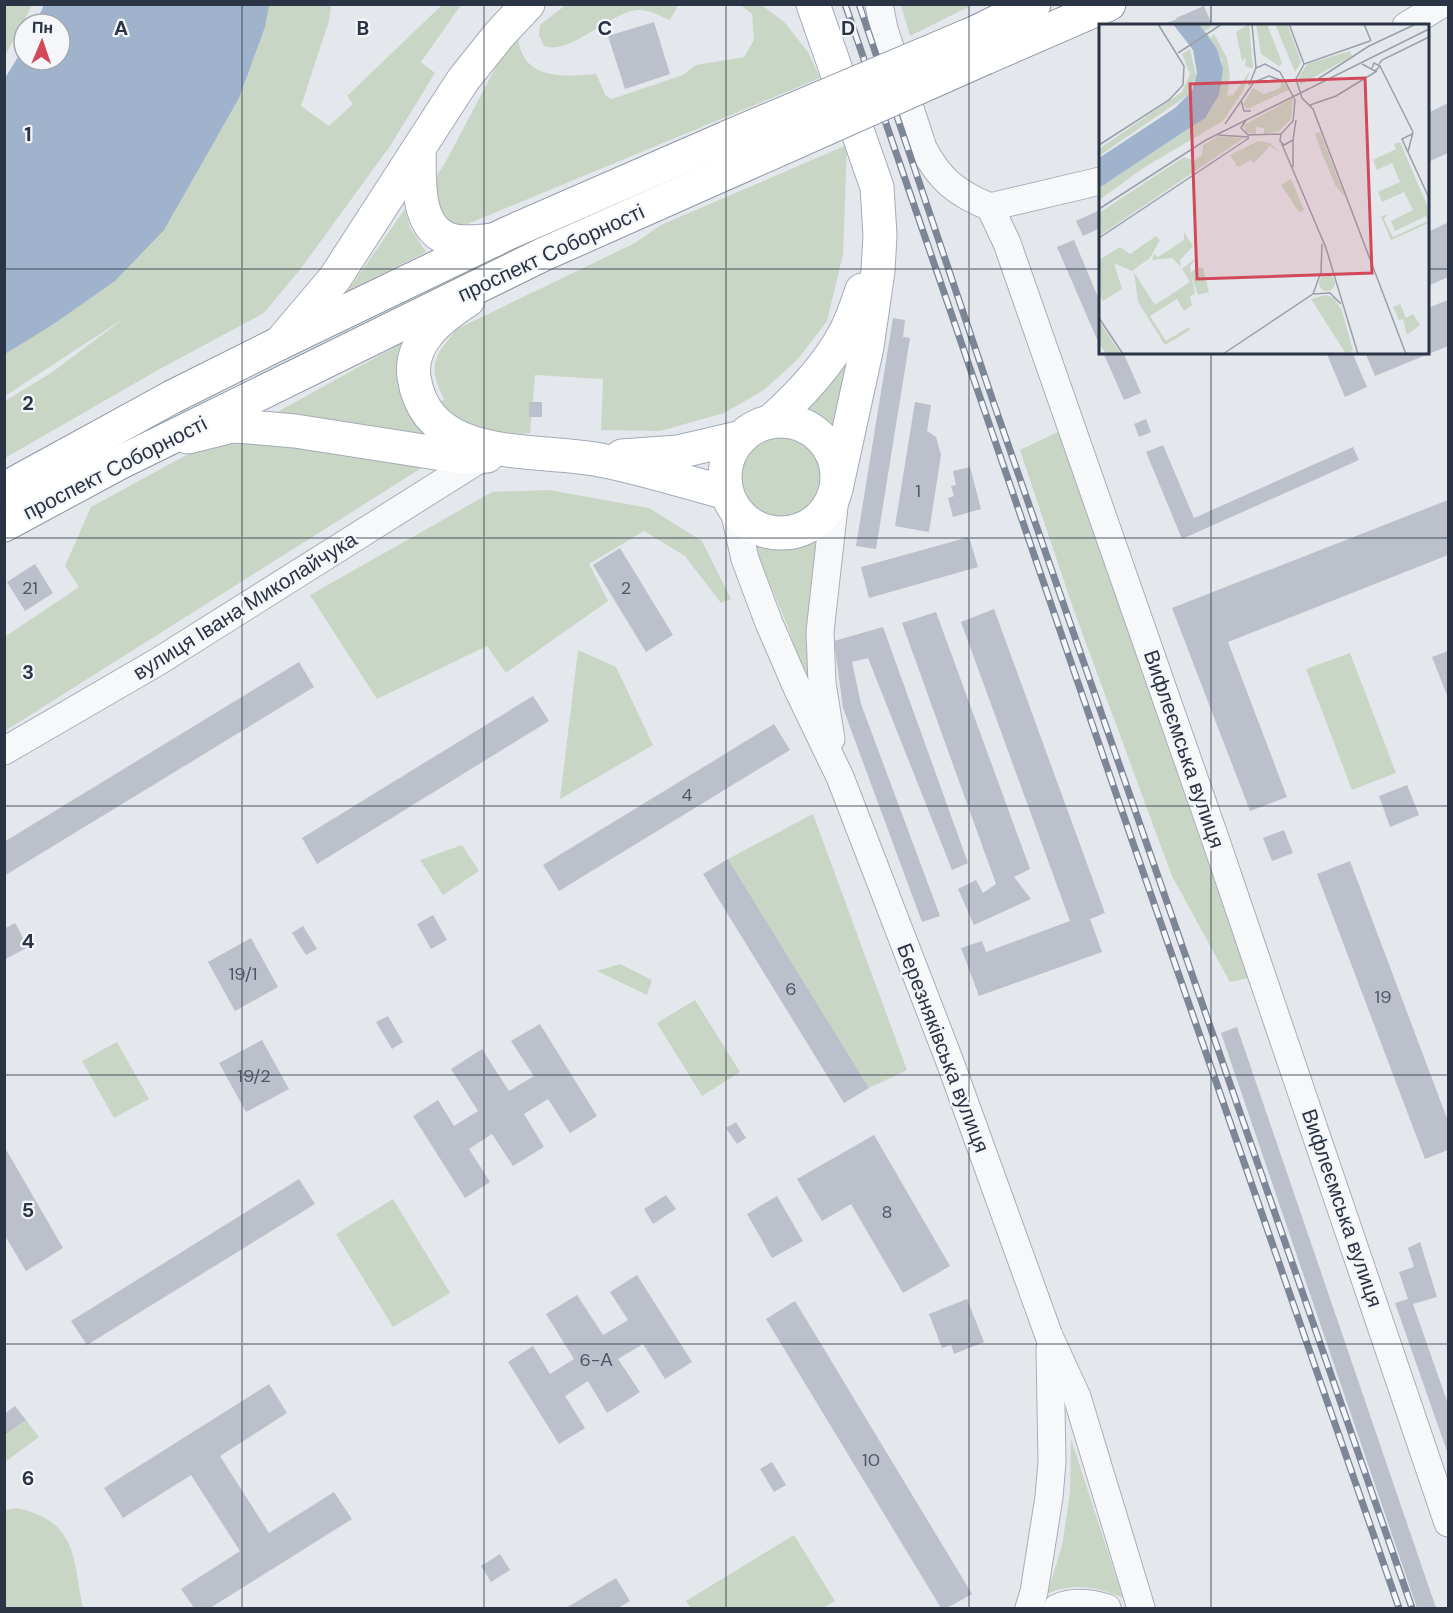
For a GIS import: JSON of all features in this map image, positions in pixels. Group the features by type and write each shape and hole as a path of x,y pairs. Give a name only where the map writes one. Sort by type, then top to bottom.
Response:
{"main road":[{"path":"463,80 497,4"},
{"path":"280,343 335,278 463,80 499,35 528,4"},
{"path":"788,4 828,46"},
{"path":"813,4 877,187 880,236 878,271 867,347 836,489 829,506 817,520 800,530 782,533 762,530 746,520 730,500 725,478 732,449 756,430 788,422 806,427 821,438 832,453 837,471 836,489"},
{"name":"проспект Соборності","path":"4,525 152,447 544,254 742,166 979,45 1034,4"},
{"name":"проспект Соборності","path":"4,489 172,397 280,343 494,240 728,137 979,45 1109,4"},
{"path":"419,148 420,191 426,218 438,235 468,242 494,240"},
{"name":"вулиця Івана Миколайчука","path":"544,254 444,315 423,338 417,351 413,373 417,395 428,415 444,431 465,440 518,453 598,459 678,452 756,430 793,401 846,332 864,285 868,241 866,160"},
{"name":"вулиця Івана Миколайчука","path":"152,447 231,426 295,431 462,457 518,453"},
{"name":"вулиця Івана Миколайчука","path":"598,459 730,500"}],"street":[{"path":"879,4 884,29 916,126 931,163 950,185 968,198 990,207 1099,181"},
{"path":"1409,24 1442,4"},
{"name":"Вифлеємська вулиця","path":"990,207 1007,243 1216,841 1449,1523"},
{"name":"вулиця Івана Миколайчука","path":"4,752 159,661 483,457"},
{"name":"Березняківська вулиця","path":"834,761 822,683 820,633 836,489"},
{"name":"Березняківська вулиця","path":"730,500 745,559 769,623 798,690 834,761 950,1062 1049,1336 1077,1397 1141,1608"},
{"name":"Березняківська вулиця","path":"1029,1608 1034,1592 1049,1497 1052,1462 1049,1336"},
{"path":"1057,1608 1063,1605 1092,1604 1107,1608"}],"green space":[{"path":"567,4 678,5 670,20 643,10 628,12 566,45 544,46 539,35 540,25"},
{"path":"901,4 972,5 910,36"},
{"path":"4,5 32,5 28,12 12,12 12,43 5,56"},
{"path":"267,5 331,5 329,21 301,106 329,126 353,104 347,96 442,5 461,5 421,62 435,73 390,146 302,267 264,313 158,370 5,458 5,401 51,373 126,317 5,396 5,354 115,281"},
{"path":"741,5 762,5 785,23 808,52 820,78 465,225 447,226 435,220 432,182 444,165 518,25 523,56 531,65 540,71 553,74 596,74 606,96 612,99 683,75 696,65 744,57 754,40 752,14"},
{"path":"847,145 843,254 827,321 798,359 764,390 724,413 660,431 601,430 603,379 535,375 530,433 492,431 469,424 435,408 444,399 436,377 436,361 438,354 457,329 635,243 661,225"},
{"path":"405,209 410,228 426,252 347,292"},
{"path":"859,331 841,435 822,418 796,408"},
{"path":"404,342 446,446 270,416"},
{"path":"1060,431 1248,978 1230,982 1172,876 1073,608 1020,450"},
{"path":"782,434 799,438 813,447 822,461 826,478 822,495 813,509 799,518 782,522 765,518 751,509 742,495 738,478 742,461 751,447 765,438"},
{"path":"289,438 431,462 5,731 5,635 79,587 65,566 91,507 214,440"},
{"path":"549,490 649,508 702,541 731,599 721,603 685,556 644,531 589,564 608,601 506,673 487,646 377,699 310,595 492,492"},
{"path":"826,531 817,706 750,535 788,545 806,542"},
{"path":"578,650 616,667 653,745 560,799"},
{"path":"1350,653 1396,773 1352,790 1306,669"},
{"path":"813,814 907,1070 869,1088 728,859"},
{"path":"462,845 479,871 443,895 420,860"},
{"path":"620,964 652,980 647,995 597,971"},
{"path":"695,1000 740,1072 702,1096 657,1023"},
{"path":"117,1042 149,1099 114,1118 82,1061"},
{"path":"393,1199 450,1293 393,1327 336,1234"},
{"path":"26,1420 39,1437 5,1462 5,1436"},
{"path":"1071,1439 1123,1598 1085,1587 1067,1588 1047,1594 1062,1546 1070,1493"},
{"path":"17,1508 37,1514 52,1522 62,1532 73,1557 83,1608 5,1608 5,1510"},
{"path":"794,1535 835,1601 823,1608 691,1608 686,1601"}],"water":[{"path":"44,5 269,5 265,27 239,98 164,230 115,281 52,325 5,354 5,78 12,67 12,72 72,72 72,12 41,12"}],"building":[{"path":"1204,6 1212,24 1164,24"},
{"path":"654,22 670,74 625,89 608,36"},
{"path":"1448,103 1448,153 1429,162 1429,112"},
{"path":"1099,210 1099,228 1083,236 1076,221"},
{"path":"1447,223 1448,277 1429,286 1429,232"},
{"path":"1074,240 1099,300 1099,344 1057,247"},
{"path":"1448,300 1448,346 1429,354 1429,308"},
{"path":"893,318 905,320 903,337 910,338 876,549 856,546"},
{"path":"1104,354 1124,354 1141,393 1124,400"},
{"path":"1327,354 1353,354 1367,387 1345,397"},
{"path":"1366,354 1429,354 1375,376"},
{"path":"529,402 542,402 542,417 529,417"},
{"path":"915,402 931,405 927,431 936,437 941,455 929,532 895,526"},
{"path":"1146,419 1151,432 1139,437 1134,424"},
{"path":"1163,445 1194,518 1353,447 1359,460 1182,539 1146,452"},
{"path":"970,467 981,509 953,517 948,498 954,496 951,486 956,485 953,471"},
{"path":"1448,500 1448,555 1228,642 1287,797 1250,811 1172,608"},
{"path":"969,537 978,567 869,598 861,567"},
{"path":"620,548 673,635 646,652 593,565"},
{"path":"35,564 53,593 25,611 7,582"},
{"path":"994,609 1105,913 1090,919 1102,952 979,996 961,948 982,941 986,952 1070,921 961,622"},
{"path":"936,612 1030,869 1014,877 1031,899 974,925 958,889 976,880 983,893 996,884 902,623"},
{"path":"883,627 968,863 952,870 868,658 852,662 861,704 940,916 922,922 843,708 834,641"},
{"path":"1448,651 1448,698 1432,657"},
{"path":"299,662 314,687 4,876 4,842"},
{"path":"533,696 549,721 317,864 302,838"},
{"path":"774,724 790,750 559,891 543,865"},
{"path":"1407,785 1419,815 1390,827 1379,796"},
{"path":"1284,830 1293,853 1272,861 1263,838"},
{"path":"728,859 869,1088 844,1103 703,874"},
{"path":"1350,861 1448,1121 1448,1150 1425,1159 1317,874"},
{"path":"433,915 447,940 431,949 417,924"},
{"path":"15,923 28,947 4,960 4,929"},
{"path":"303,926 317,949 306,955 292,933"},
{"path":"251,938 278,987 235,1011 208,962"},
{"path":"388,1016 403,1042 392,1049 376,1022"},
{"path":"540,1024 597,1116 570,1133 548,1099 524,1114 544,1147 513,1166 492,1134 469,1149 490,1182 465,1198 413,1116 438,1100 454,1126 478,1111 451,1069 482,1049 509,1091 534,1076 511,1041"},
{"path":"1237,1027 1436,1608 1417,1608 1221,1033"},
{"path":"262,1040 289,1089 246,1112 219,1063"},
{"path":"736,1122 746,1138 737,1144 726,1128"},
{"path":"874,1135 950,1266 903,1293 851,1204 822,1221 797,1179"},
{"path":"4,1146 63,1248 26,1271 4,1234"},
{"path":"299,1179 315,1204 87,1345 71,1321"},
{"path":"666,1195 676,1209 653,1224 644,1209"},
{"path":"777,1196 803,1241 772,1258 747,1214"},
{"path":"1420,1242 1437,1297 1413,1304 1448,1404 1448,1454 1395,1303 1408,1299 1399,1272 1414,1267 1408,1248"},
{"path":"637,1275 692,1362 665,1379 643,1344 618,1359 640,1392 607,1413 588,1381 565,1396 585,1428 559,1444 508,1362 533,1346 550,1374 574,1359 546,1314 577,1295 603,1335 628,1320 610,1292"},
{"path":"967,1299 984,1342 954,1354 951,1345 942,1348 929,1314"},
{"path":"795,1301 972,1594 947,1608 941,1608 766,1319"},
{"path":"269,1384 287,1413 220,1456 269,1533 334,1492 352,1519 210,1608 194,1608 181,1589 240,1551 191,1475 123,1518 104,1488"},
{"path":"15,1406 26,1420 4,1436 4,1414"},
{"path":"772,1462 786,1485 774,1492 760,1469"},
{"path":"500,1554 510,1570 491,1582 481,1566"},
{"path":"616,1578 630,1601 618,1608 566,1608"}],"railway":[{"path":"845,4 1399,1608"},
{"path":"859,4 994,404 1412,1608"}]}
